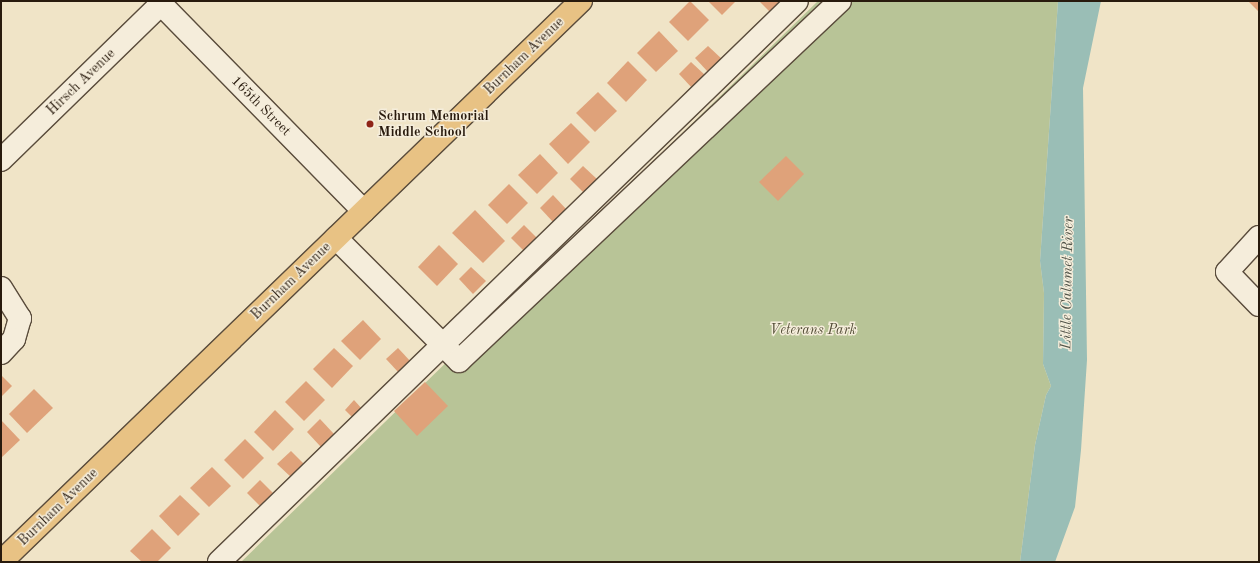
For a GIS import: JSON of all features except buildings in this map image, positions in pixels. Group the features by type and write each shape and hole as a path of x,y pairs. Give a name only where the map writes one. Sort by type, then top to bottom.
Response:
{"main road":[{"name":"Burnham Avenue","path":"1,562 581,1"}],"street":[{"path":"219,562 797,1"},
{"path":"336,238 441,347 459,362 466,358 840,1"},
{"name":"165th Street","path":"165,4 364,211"},
{"name":"Hirsch Avenue","path":"1,160 165,4"},
{"path":"1259,237 1227,272 1259,305"},
{"path":"1,288 20,318 14,339 1,353"}],"green space":[{"name":"Veterans Park","path":"818,1 1058,1 1040,261 1044,293 1043,364 1051,386 1046,395 1035,445 1020,562 241,562"}],"water":[{"name":"Little Calumet River","path":"1058,1 1101,1 1083,88 1087,360 1081,450 1075,507 1055,562 1020,562 1035,445 1046,395 1051,386 1043,364 1044,293 1040,261"}],"place":[{"name":"Schrum Memorial Middle School","path":"370,124"}]}
